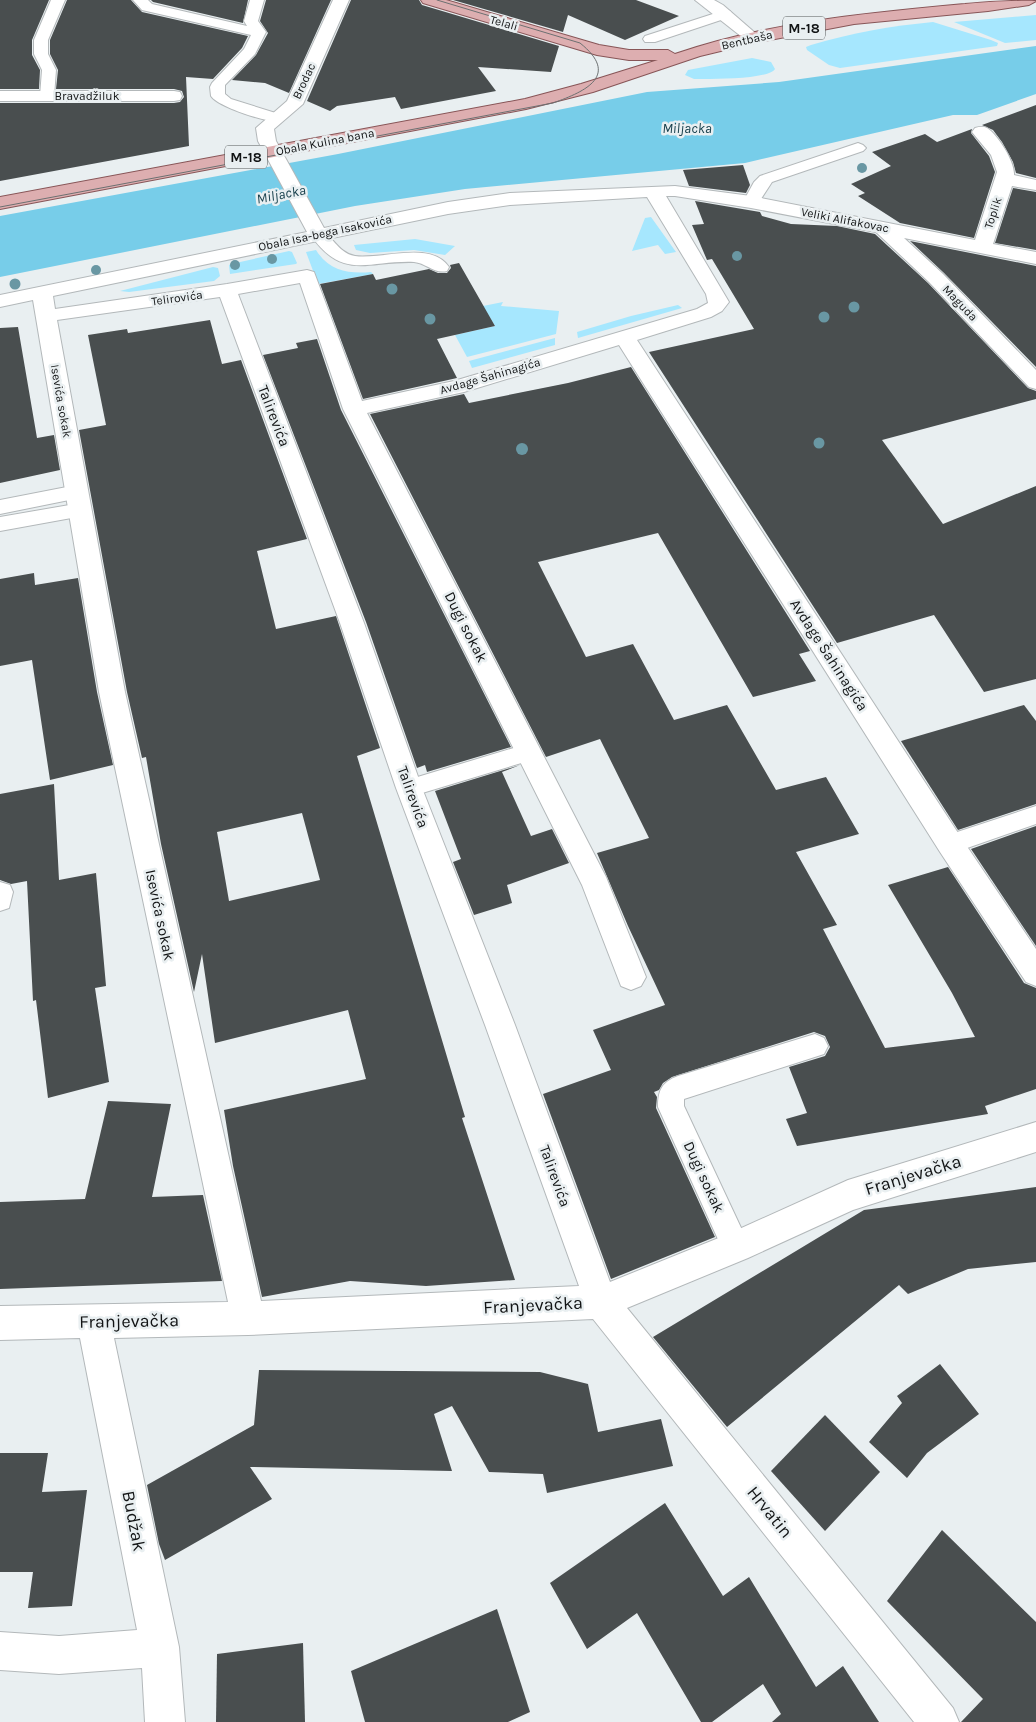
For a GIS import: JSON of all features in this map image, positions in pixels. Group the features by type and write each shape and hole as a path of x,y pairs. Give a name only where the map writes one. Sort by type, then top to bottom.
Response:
{"main road":[{"name":"Telali","path":"429,0 445,2 579,44 629,55 694,53"},
{"name":"Bentbaša","path":"561,96 694,53 754,38 854,19 1021,1"},
{"name":"M-18","path":"561,96 579,86 588,78 590,69 588,53 579,44"},
{"name":"Obala Kulina bana","path":"0,203 276,156 561,96"}],"street":[{"name":"Brodac","path":"276,156 267,141 265,128 294,104 341,0"},
{"path":"719,6 754,38"},
{"name":"Bravadžiluk","path":"0,96 174,96"},
{"name":"Toplik","path":"981,132 1002,157 1007,170 982,248"},
{"path":"276,156 318,234"},
{"name":"Toplik","path":"1004,179 1036,185"},
{"name":"Veliki Alifakovac","path":"653,191 675,191 751,202 1036,258"},
{"name":"Obala Isa-bega Isakovića","path":"0,301 44,304 318,234 485,202 653,191"},
{"name":"Avdage Šahinagića","path":"354,409 457,387 704,313 715,308 718,302 716,294 653,191"},
{"name":"Maguda","path":"881,227 936,278 1036,382"},
{"name":"Telirovića","path":"44,304 227,290 307,276"},
{"name":"Dugi sokak","path":"307,276 354,409 596,885 631,976"},
{"name":"Talirevića","path":"227,290 352,623 409,788 500,1025 601,1302"},
{"name":"Isevića sokak","path":"44,304 112,692 248,1318"},
{"name":"Avdage Šahinagića","path":"624,336 950,844 1036,973"},
{"name":"Franjevačka","path":"0,1323 248,1318 601,1302 736,1247 848,1196 1036,1137"},
{"name":"Hrvatin","path":"601,1302 939,1722"},
{"name":"Budžak","path":"94,1322 160,1648 165,1722"},
{"path":"0,1650 59,1655 160,1648"}],"lane":[{"path":"47,96 50,70 42,54 41,40 58,0"},
{"path":"140,0 147,7 225,26 259,32"},
{"path":"257,0 251,21 259,32"},
{"path":"650,39 719,6"},
{"path":"259,32 250,51 219,83 217,87 218,96 226,102 277,118"},
{"path":"751,202 762,182 766,179 858,148"},
{"path":"318,234 331,250 341,257 374,261 418,258 433,260 441,267"},
{"path":"0,507 79,501"},
{"path":"0,524 79,501"},
{"path":"409,788 530,752"},
{"path":"950,844 1036,815"},
{"name":"Dugi sokak","path":"736,1247 671,1107 670,1094 678,1088 815,1046"}],"shaded area":[{"path":"1036,15 1036,40 1005,43 954,22"},
{"path":"933,22 991,40 998,43 997,46 840,68 829,65 807,50 806,47 871,30"},
{"path":"752,58 771,62 775,69 770,73 762,75 738,78 694,79 685,75 688,70"},
{"path":"651,217 676,252 665,254 658,245 632,251 645,218"},
{"path":"415,239 455,246 445,255 414,250 370,253 356,250 354,245"},
{"path":"316,250 327,263 340,270 371,272 373,274 318,284 306,252"},
{"path":"289,251 292,252 296,264 230,274 229,265 231,264"},
{"path":"213,267 218,268 220,276 214,281 129,292 120,291"},
{"path":"503,302 501,306 559,311 556,334 467,357 455,335 495,326 483,306"},
{"path":"678,305 682,308 578,338 577,332 631,316"},
{"path":"555,338 555,345 472,368 469,361"}],"water":[{"name":"Miljacka","path":"1036,46 1036,94 977,115 953,115 745,163 465,189 355,206 0,277 0,216 338,154 647,92 779,82"}],"building":[{"path":"0,0 49,0 32,40 32,55 40,70 39,89 0,89"},
{"path":"67,0 131,0 142,12 248,36 242,48 213,79 186,77 189,146 0,181 0,103 174,103 180,102 184,97 182,91 174,89 56,89 58,70 50,54 50,40"},
{"path":"151,0 248,0 243,23"},
{"path":"266,0 331,0 289,93 265,83 232,80 256,55 268,33 260,21"},
{"path":"351,0 419,0 422,5 559,46 551,72 478,67 496,91 401,109 395,97 337,106 330,111 307,101"},
{"path":"453,0 636,0 679,16 625,40 568,15 563,32"},
{"path":"1036,105 1036,178 1016,173 1013,162 1002,142 993,130 982,125"},
{"path":"972,129 971,133 989,156 995,172 974,238 900,223 858,196 865,193 851,184 891,166 872,152 925,134 937,142"},
{"path":"743,165 750,185 746,193 689,186 683,170"},
{"path":"1013,188 1036,192 1036,250 995,243"},
{"path":"695,201 760,212 762,216 791,224 837,226 875,234 928,283 1028,388 1036,391 1036,399 882,440 943,524 1036,486 1036,679 984,692 934,615 837,643 649,352 754,329 712,259 707,260 692,225 704,224"},
{"path":"910,241 1036,266 1036,367 944,273"},
{"path":"459,263 495,326 437,339 457,378 363,399 320,284 373,274 376,280 429,269 438,273 447,273 451,268 450,265"},
{"path":"210,320 222,364 241,360 307,539 257,551 276,629 336,616 380,748 357,756 465,1117 462,1118 515,1280 426,1286 350,1281 262,1297 233,1166 224,1110 366,1079 348,1010 215,1043 202,954 194,992 161,844 146,757 142,758 127,692 79,430 106,425 88,335 127,329 128,333","holes":["302,813 320,880 229,901 217,832"]},
{"path":"18,327 37,438 54,435 60,470 0,483 0,328"},
{"path":"317,339 341,410 511,747 427,772 425,765 417,768 366,622 263,355 298,348 296,343"},
{"path":"631,367 810,651 799,654 816,681 753,697 658,533 538,562 586,657 633,644 674,720 727,705 776,790 826,777 859,834 796,852 837,925 823,929 885,1048 975,1037 952,993 888,885 948,867 1024,983 1036,988 1036,1089 985,1106 988,1114 797,1146 786,1119 807,1113 789,1067 825,1056 830,1047 825,1036 814,1032 672,1077 663,1083 659,1090 654,1092 657,1097 656,1108 715,1237 611,1279 543,1094 611,1070 593,1030 665,1005 628,926 597,853 649,838 600,739 546,757 370,414 464,394 469,403 568,383"},
{"path":"34,573 35,585 78,578 97,692 113,765 50,780 32,660 0,666 0,579"},
{"path":"1024,705 1036,721 1036,804 958,830 901,741"},
{"path":"520,765 502,772 531,836 552,829 569,863 507,885 512,903 474,915 453,862 461,859 435,791"},
{"path":"54,784 59,880 96,873 106,986 95,988 109,1082 48,1098 36,1000 33,1001 27,881 11,884 0,880 0,794"},
{"path":"1036,826 1036,946 971,849"},
{"path":"108,1101 171,1104 152,1197 203,1195 222,1281 0,1289 0,1202 85,1199"},
{"path":"1036,1187 1036,1262 968,1269 908,1294 899,1285 727,1427 653,1337 864,1210"},
{"path":"940,1364 979,1414 927,1453 907,1478 869,1442 902,1403 897,1396"},
{"path":"259,1370 540,1372 588,1384 598,1432 661,1419 673,1466 547,1493 543,1474 489,1472 452,1406 434,1414 452,1471 250,1467 272,1499 165,1560 159,1544 147,1485 254,1425"},
{"path":"825,1415 880,1472 825,1531 771,1471"},
{"path":"0,1453 48,1453 42,1492 87,1490 72,1606 28,1608 33,1572 0,1572"},
{"path":"665,1503 723,1596 749,1577 816,1687 843,1666 879,1722 772,1722 781,1714 763,1684 712,1722 701,1722 637,1613 587,1649 550,1583"},
{"path":"942,1530 1036,1622 1036,1722 961,1722 983,1699 887,1601"},
{"path":"497,1609 530,1712 508,1722 365,1722 351,1671"},
{"path":"303,1643 305,1722 216,1722 217,1654"}],"tram line":[{"path":"0,207 553,103 587,87 598,73 597,64 592,54 580,43 437,0"}]}
